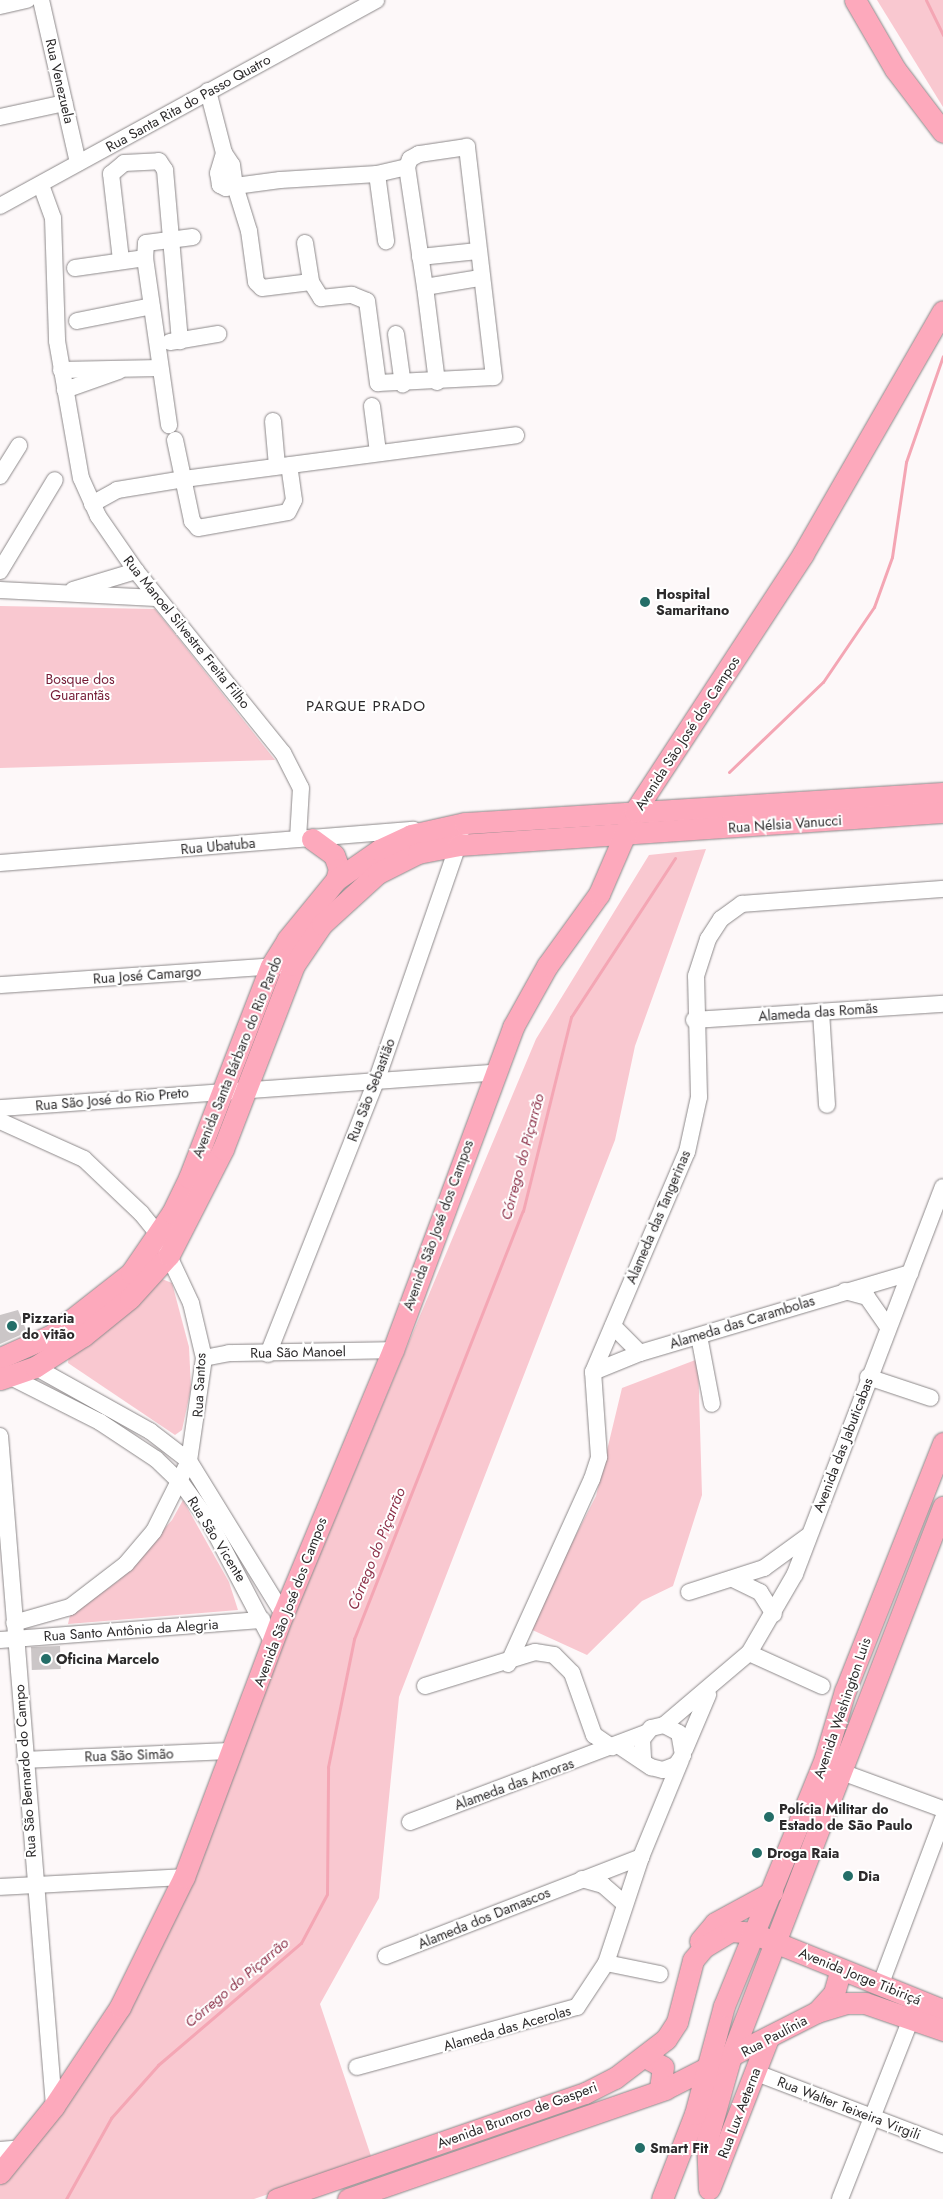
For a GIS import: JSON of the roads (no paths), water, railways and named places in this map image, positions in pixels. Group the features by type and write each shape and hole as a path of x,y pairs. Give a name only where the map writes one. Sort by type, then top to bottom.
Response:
{"main road":[{"path":"856,0 943,146"},
{"path":"916,100 943,132"},
{"name":"Avenida São José dos Campos","path":"0,2172 54,2106 120,2007 184,1877 283,1614 393,1350 493,1073 513,1027 547,966 598,894 626,835 635,811 803,554 943,311"},
{"path":"654,782 665,799 681,812"},
{"name":"Rua Nélsia Vanucci","path":"635,811 681,812 943,793"},
{"name":"Avenida Santa Bárbaro do Rio Pardo","path":"0,1358 35,1345 85,1312 131,1273 159,1235 188,1178 271,966 303,917 336,880 394,842 437,828 465,823 635,811"},
{"name":"Rua Nélsia Vanucci","path":"626,835 943,812"},
{"name":"Avenida Santa Bárbaro do Rio Pardo","path":"6,1378 35,1366 104,1320 169,1255 200,1200 294,966 322,924 378,872 418,853 459,846 626,835"},
{"path":"306,839 334,855 339,869 336,880"},
{"name":"Avenida Washington Luis","path":"662,2199 695,2114 705,2072 743,1957 752,1933 772,1892 825,1758 845,1691 943,1443"},
{"name":"Avenida Washington Luis","path":"707,2194 707,2140 730,2059 839,1772 943,1507"},
{"name":"Avenida Brunoro de Gasperi","path":"276,2199 585,2093 647,2058 673,2031 697,1945 715,1923 772,1892"},
{"path":"693,1960 721,1935 739,1930 776,1942"},
{"name":"Avenida Jorge Tibiriçá","path":"776,1942 840,1972 943,2010"},
{"path":"739,2037 729,2035 725,2027 743,1957"},
{"path":"817,2012 834,1993 840,1972"},
{"name":"Avenida Jorge Tibiriçá","path":"817,2012 865,2003 943,2030"},
{"name":"Rua Paulínia","path":"730,2059 817,2012"},
{"name":"Rua Lux Aeterna","path":"707,2194 768,2038"},
{"path":"647,2058 663,2067 663,2089 681,2094 695,2114"},
{"name":"Avenida Brunoro de Gasperi","path":"348,2199 663,2089 705,2072 730,2059"}],"street":[{"path":"0,6 27,0"},
{"name":"Rua Venezuela","path":"41,0 78,162"},
{"name":"Rua Santa Rita do Passo Quatro","path":"0,206 42,185 78,162 376,0"},
{"path":"208,91 224,153 232,164 235,186 249,231 256,282 270,290 311,282"},
{"path":"0,117 65,103"},
{"path":"306,243 311,282 321,298 352,295 367,301 378,383 403,385 494,377 480,278 467,147 419,154 410,159 407,167 437,382"},
{"path":"224,153 219,182 235,186 377,174 407,167"},
{"path":"121,260 111,174 118,164 155,160 163,165 180,340"},
{"path":"377,174 386,241"},
{"name":"Rua Manoel Silvestre Freita Filho","path":"42,185 53,218 61,370 64,390 75,456 95,510 156,598 283,753 301,788 306,839"},
{"path":"169,425 144,258 146,243 193,237"},
{"path":"420,257 478,252"},
{"path":"75,268 144,258"},
{"path":"425,287 480,278"},
{"path":"77,321 152,306"},
{"path":"158,344 218,334"},
{"path":"396,334 403,385"},
{"path":"61,370 119,371 160,368"},
{"path":"64,390 119,371"},
{"path":"372,406 378,452"},
{"path":"175,440 192,521 204,528 288,512 294,500 272,421"},
{"path":"95,510 136,488 184,478 516,434"},
{"path":"0,476 20,446"},
{"path":"0,571 55,480"},
{"path":"59,592 136,571"},
{"path":"0,590 156,598"},
{"name":"Rua São Sebastião","path":"268,1354 377,1079 459,846 465,823"},
{"name":"Rua Ubatuba","path":"0,863 437,828"},
{"name":"Alameda das Tangerinas","path":"508,1664 596,1465 593,1372 687,1152 699,1097 694,1020 696,976 702,955 712,933 731,909 759,902 943,889"},
{"name":"Rua José Camargo","path":"0,985 294,966"},
{"name":"Alameda das Romãs","path":"694,1020 943,1004"},
{"path":"821,1012 827,1105"},
{"name":"Rua São José do Rio Preto","path":"0,1108 224,1089 493,1073"},
{"name":"Rua Santos","path":"0,1121 84,1159 124,1194 159,1235 169,1255 191,1303 204,1358 190,1461 182,1484 154,1531 120,1569 70,1607 10,1634"},
{"name":"Avenida das Jabuticabas","path":"715,1684 748,1653 774,1614 808,1536 943,1187"},
{"name":"Alameda das Carambolas","path":"593,1372 640,1353 910,1273"},
{"path":"845,1291 867,1297 888,1327"},
{"path":"613,1326 640,1353"},
{"path":"699,1336 712,1404"},
{"name":"Rua São Manoel","path":"204,1358 393,1350"},
{"name":"Rua São Vicente","path":"35,1366 150,1430 190,1461 283,1614"},
{"path":"868,1377 931,1398"},
{"name":"Rua São Vicente","path":"6,1378 100,1422 156,1458 182,1484 209,1521 273,1643"},
{"name":"Rua São Bernardo do Campo","path":"0,1436 10,1634 25,1760 33,1885 54,2106"},
{"path":"689,1592 735,1580 781,1558 808,1536"},
{"path":"735,1580 760,1592 774,1614"},
{"name":"Rua Santo Antônio da Alegria","path":"10,1634 262,1620"},
{"path":"425,1686 508,1664 535,1652 562,1661 572,1673 594,1735 586,1758"},
{"path":"748,1653 822,1686"},
{"path":"670,1796 640,1746 646,1733 664,1725 715,1684"},
{"name":"Alameda das Acerolas","path":"357,2067 564,2014 586,1998 606,1963 624,1902 641,1857 670,1796 695,1717 715,1684"},
{"path":"594,1735 650,1764 670,1769 683,1755 679,1733 664,1725"},
{"name":"Alameda das Amoras","path":"410,1822 586,1758 646,1733"},
{"name":"Rua São Simão","path":"25,1760 233,1751"},
{"path":"839,1772 943,1809"},
{"path":"880,1986 943,1818"},
{"name":"Alameda dos Damascos","path":"386,1956 641,1857"},
{"path":"0,1887 184,1877"},
{"path":"582,1879 603,1884 624,1902"},
{"path":"606,1963 660,1974"},
{"path":"840,2199 910,2019"},
{"name":"Rua Walter Teixeira Virgili","path":"754,2072 943,2144"},
{"path":"0,2150 21,2148"}],"waterway":[{"name":"Córrego do Piçarrão","path":"926,0 943,35"},
{"name":"Córrego do Piçarrão","path":"729,772 823,682 874,607 892,557 906,462 943,356"},
{"name":"Córrego do Piçarrão","path":"66,2199 111,2118 158,2065 301,1943 327,1894 328,1767 354,1639 523,1211 571,1017 675,858"}],"place":[{"name":"Hospital Samaritano","path":"645,602"},
{"name":"Pizzaria do vitão","path":"12,1326"},
{"name":"Oficina Marcelo","path":"46,1659"},
{"name":"Polícia Militar do Estado de São Paulo","path":"769,1817"},
{"name":"Droga Raia","path":"757,1853"},
{"name":"Dia","path":"848,1876"},
{"name":"Smart Fit","path":"640,2148"}],"district":[{"name":"PARQUE PRADO","path":"366,707"}],"park label":[{"name":"Bosque dos Guarantãs","path":"80,688"}]}
